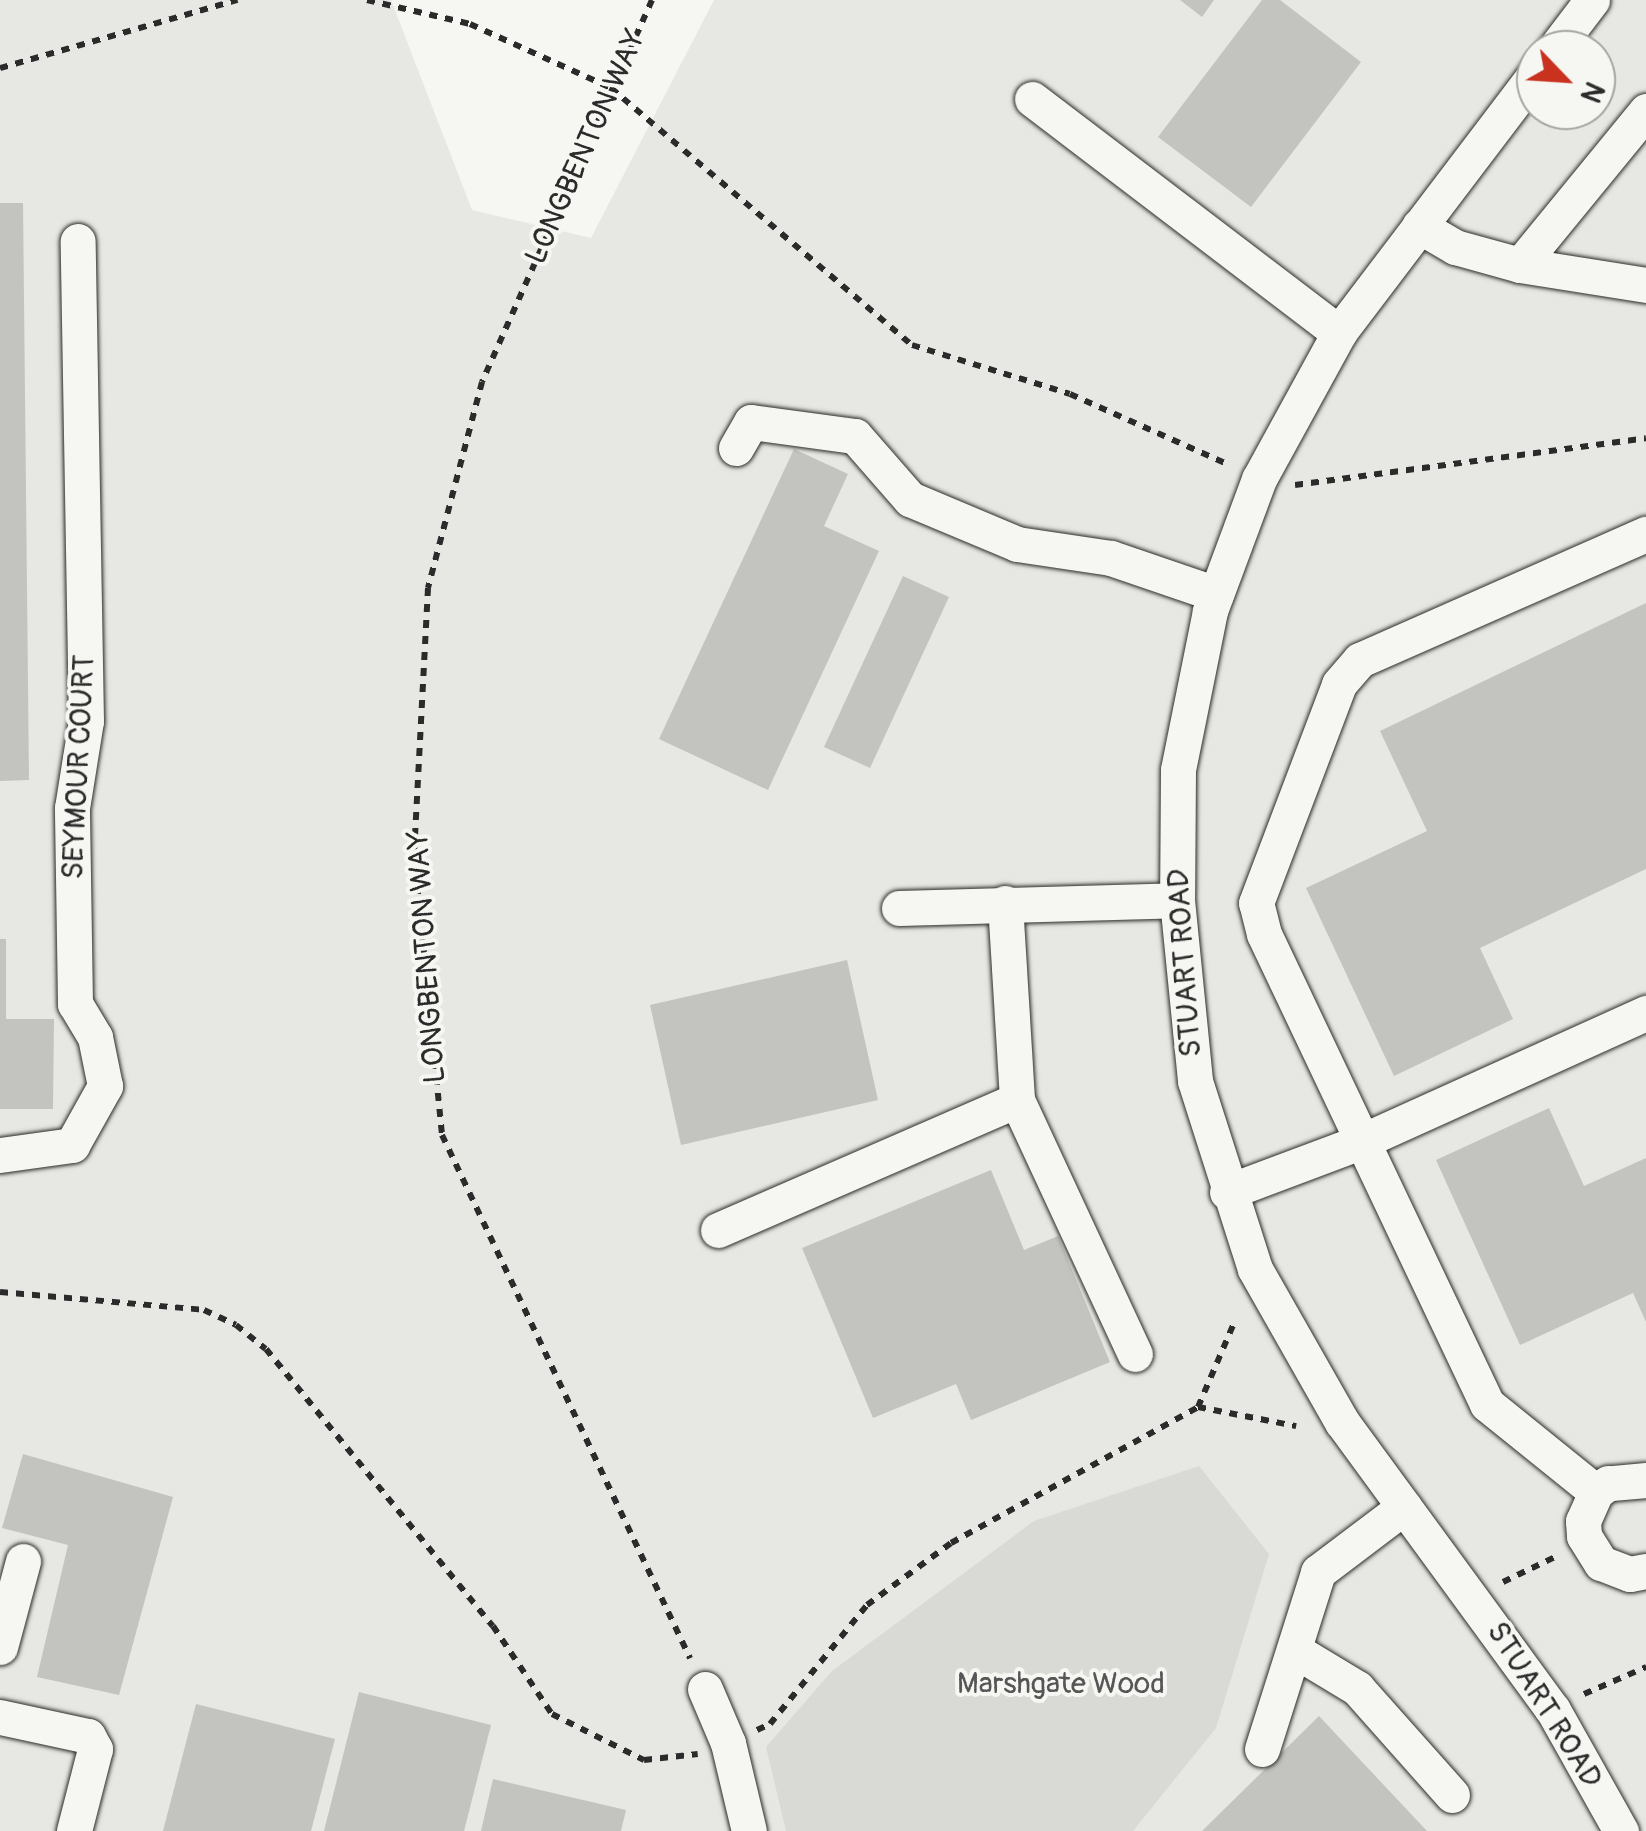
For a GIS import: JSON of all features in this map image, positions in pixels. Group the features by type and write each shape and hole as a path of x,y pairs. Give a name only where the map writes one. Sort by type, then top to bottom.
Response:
{"street":[{"path":"1569,30 1592,0"},
{"path":"1032,99 1339,333"},
{"name":"STUART ROAD","path":"1516,100 1339,333 1259,479 1216,594 1178,770 1177,900 1194,1080 1227,1192 1256,1268 1297,1348 1404,1507 1553,1710 1621,1831"},
{"path":"1520,265 1646,111"},
{"path":"1419,226 1455,247 1520,265 1646,285"},
{"name":"SEYMOUR COURT","path":"0,1156 72,1145 105,1086 95,1037 76,1004 72,808 86,721 78,240"},
{"path":"736,448 752,422 855,436 910,499 1017,544 1111,558 1216,594"},
{"path":"1596,1492 1486,1404 1264,934 1256,903 1339,684 1360,660 1646,534"},
{"path":"899,908 1177,900"},
{"path":"1004,903 1016,1100 1135,1354"},
{"path":"1227,1192 1360,1142 1646,1013"},
{"path":"718,1230 1016,1100"},
{"path":"1646,1480 1623,1478 1596,1492 1584,1536 1601,1562 1615,1570 1646,1571"},
{"path":"1262,1749 1318,1572 1404,1507"},
{"path":"0,1646 24,1561"},
{"path":"1294,1650 1357,1688 1452,1795"},
{"path":"705,1689 728,1744 750,1831"},
{"path":"0,1717 88,1736 95,1749 74,1831"}],"path":[{"path":"0,68 237,0"},
{"path":"366,0 470,24 611,88 912,344 1070,394 1259,479 1297,486 1646,438"},
{"name":"LONGBENTON WAY","path":"652,0 482,382 428,588 414,854 442,1136 705,1689"},
{"path":"0,1292 204,1310 236,1325 266,1349 493,1626 552,1714 644,1760 709,1752"},
{"path":"749,1734 770,1724 867,1605 950,1543 1198,1407 1234,1324"},
{"path":"1198,1407 1296,1426"},
{"path":"1499,1584 1584,1536"},
{"path":"1578,1697 1646,1667"}],"shaded area":[{"path":"0,0 391,0 472,210 591,238 714,0 1646,0 1646,1831 0,1831"}],"green space":[{"name":"Marshgate Wood","path":"1199,1466 1269,1554 1216,1728 1133,1831 786,1831 766,1747 832,1671 1034,1521"}],"building":[{"path":"1180,0 1214,0 1202,17"},
{"path":"1262,0 1280,0 1361,62 1251,207 1158,137"},
{"path":"0,203 23,203 29,780 0,781"},
{"path":"794,449 848,474 824,526 879,551 768,790 659,739"},
{"path":"903,576 949,597 870,768 824,747"},
{"path":"1646,603 1646,869 1480,948 1513,1019 1394,1076 1306,888 1427,831 1380,731"},
{"path":"0,939 6,939 6,1019 54,1019 53,1109 0,1109"},
{"path":"847,960 878,1100 681,1145 650,1005"},
{"path":"1549,1108 1584,1186 1646,1158 1646,1322 1633,1293 1520,1345 1436,1160"},
{"path":"991,1170 1024,1250 1058,1236 1110,1362 971,1420 956,1384 873,1418 802,1248"},
{"path":"23,1454 173,1497 119,1695 37,1677 68,1545 2,1528"},
{"path":"359,1692 491,1725 464,1831 324,1831"},
{"path":"196,1704 335,1739 311,1831 163,1831"},
{"path":"1319,1716 1427,1831 1202,1831"},
{"path":"493,1779 626,1810 621,1831 481,1831"}]}
